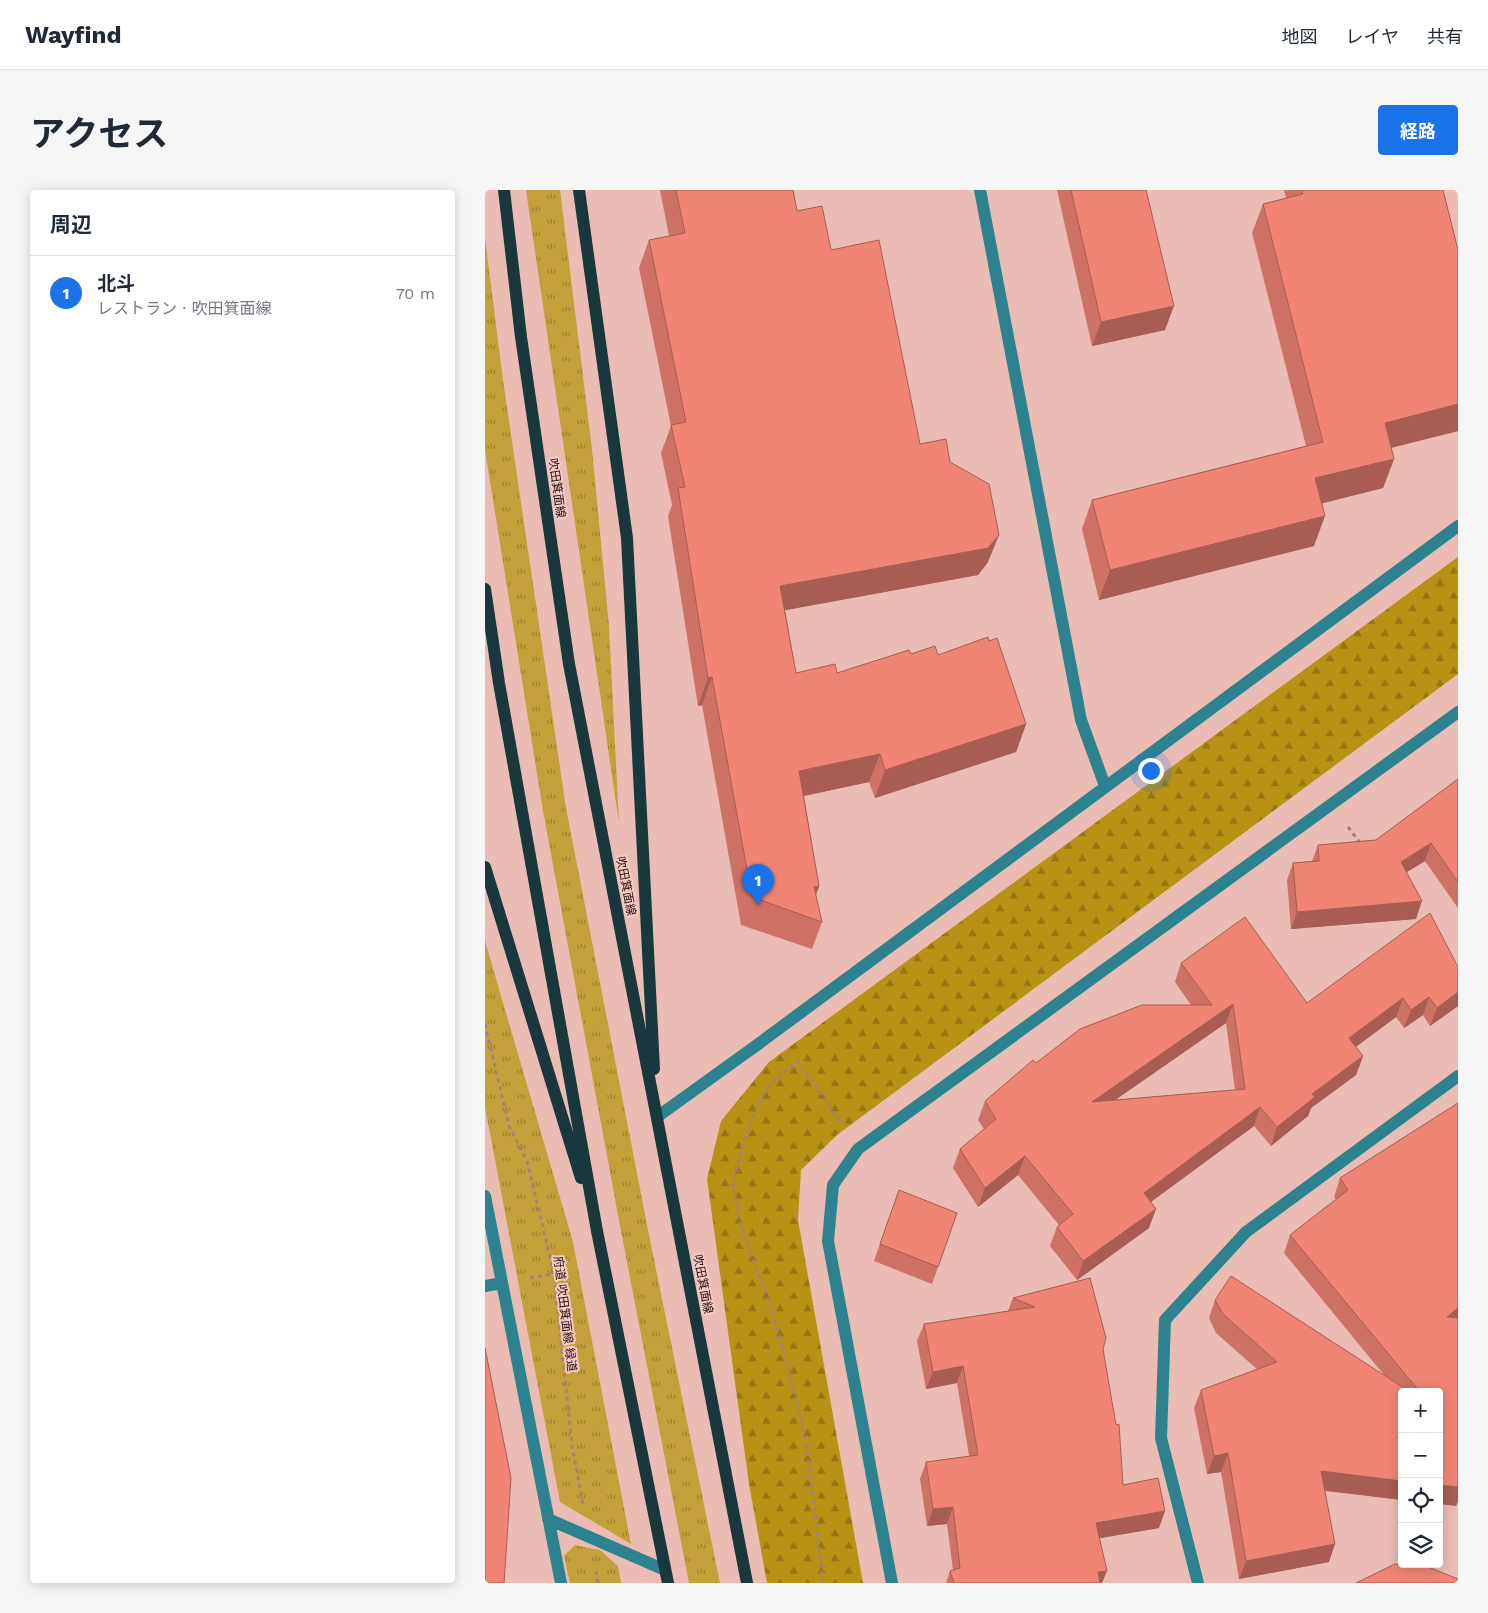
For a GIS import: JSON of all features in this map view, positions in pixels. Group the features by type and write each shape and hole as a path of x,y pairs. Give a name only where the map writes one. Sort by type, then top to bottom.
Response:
{"main road":[{"name":"吹田箕面線","path":"504,190 521,337 569,664 747,1583"},
{"path":"579,190 627,538 657,1117"},
{"path":"485,589 499,683 597,1230 668,1583"},
{"path":"485,867 597,1230"}],"street":[{"path":"980,190 1081,720 1105,786"},
{"path":"657,1117 1458,526"},
{"path":"892,1583 827,1241 833,1185 858,1149 1458,712"},
{"path":"1198,1583 1161,1438 1165,1320 1246,1232 1458,1076"},
{"path":"485,1196 561,1583"},
{"path":"485,1286 501,1283"},
{"path":"548,1520 665,1570"}],"path":[{"path":"1331,804 1366,850"},
{"name":"府道 吹田箕面線 緑道","path":"485,1024 509,1126 527,1161 554,1274 571,1446 598,1583"},
{"path":"823,1583 804,1430 771,1307 741,1223 733,1184 742,1146 757,1107 768,1087 799,1061 858,1149"}],"green space":[{"path":"526,190 560,190 592,449 609,626 619,823"},
{"path":"485,238 503,380 566,808 649,1235 720,1583 689,1583 543,811 485,450"},
{"path":"1458,557 1458,674 837,1135 801,1170 798,1220 863,1583 767,1583 749,1484 707,1179 721,1121 769,1062"},
{"path":"485,941 573,1242 631,1544 560,1502 485,1107"},
{"path":"575,1545 600,1550 618,1566 621,1583 570,1583 564,1556"}],"building":[{"path":"676,190 793,190 797,211 822,206 831,250 879,240 920,444 946,439 950,462 989,484 999,535 988,548 780,586 796,673 835,664 837,673 909,650 911,654 935,646 938,655 988,637 989,641 997,638 1026,724 885,770 880,754 799,771 819,886 814,887 822,922 752,897 712,677 708,678 678,488 685,487 671,425 686,422 649,240 685,233"},
{"path":"1071,190 1146,190 1174,306 1101,322"},
{"path":"1302,190 1443,190 1458,250 1458,404 1385,423 1394,459 1315,478 1325,516 1110,570 1092,500 1323,442 1263,204 1303,194"},
{"path":"1458,779 1458,882 1431,843 1401,862 1422,901 1297,912 1293,863 1319,861 1318,845 1376,840"},
{"path":"1430,913 1458,967 1458,992 1437,1008 1429,997 1411,1010 1403,998 1349,1038 1363,1056 1312,1094 1315,1097 1277,1127 1260,1107 1144,1193 1156,1209 1083,1261 1057,1227 1073,1214 1025,1156 985,1188 960,1149 996,1119 985,1101 1033,1060 1036,1063 1080,1029 1142,1005 1212,1005 1181,963 1245,917 1307,1003","holes":["1233,1004 1245,1089 1092,1102"]},
{"path":"1458,1103 1458,1308 1447,1317 1458,1318 1458,1487 1443,1485 1443,1388 1417,1388 1290,1235 1348,1190 1340,1178"},
{"path":"899,1190 957,1213 938,1267 880,1244"},
{"path":"1231,1276 1404,1388 1398,1388 1398,1481 1321,1471 1335,1544 1246,1561 1228,1453 1214,1456 1201,1390 1277,1362 1223,1314 1215,1300"},
{"path":"1090,1278 1106,1338 1103,1349 1116,1425 1119,1424 1123,1485 1158,1478 1165,1511 1096,1523 1107,1571 1098,1572 1100,1583 954,1583 950,1571 960,1568 953,1507 933,1509 926,1462 978,1455 963,1366 933,1372 924,1324 1035,1307 1013,1298"},
{"path":"485,1348 511,1478 504,1583 485,1583"},
{"path":"1395,1564 1398,1564 1398,1568 1431,1568 1458,1579 1458,1583 1356,1583"}],"place":[{"name":"北斗","path":"758,905"}]}
